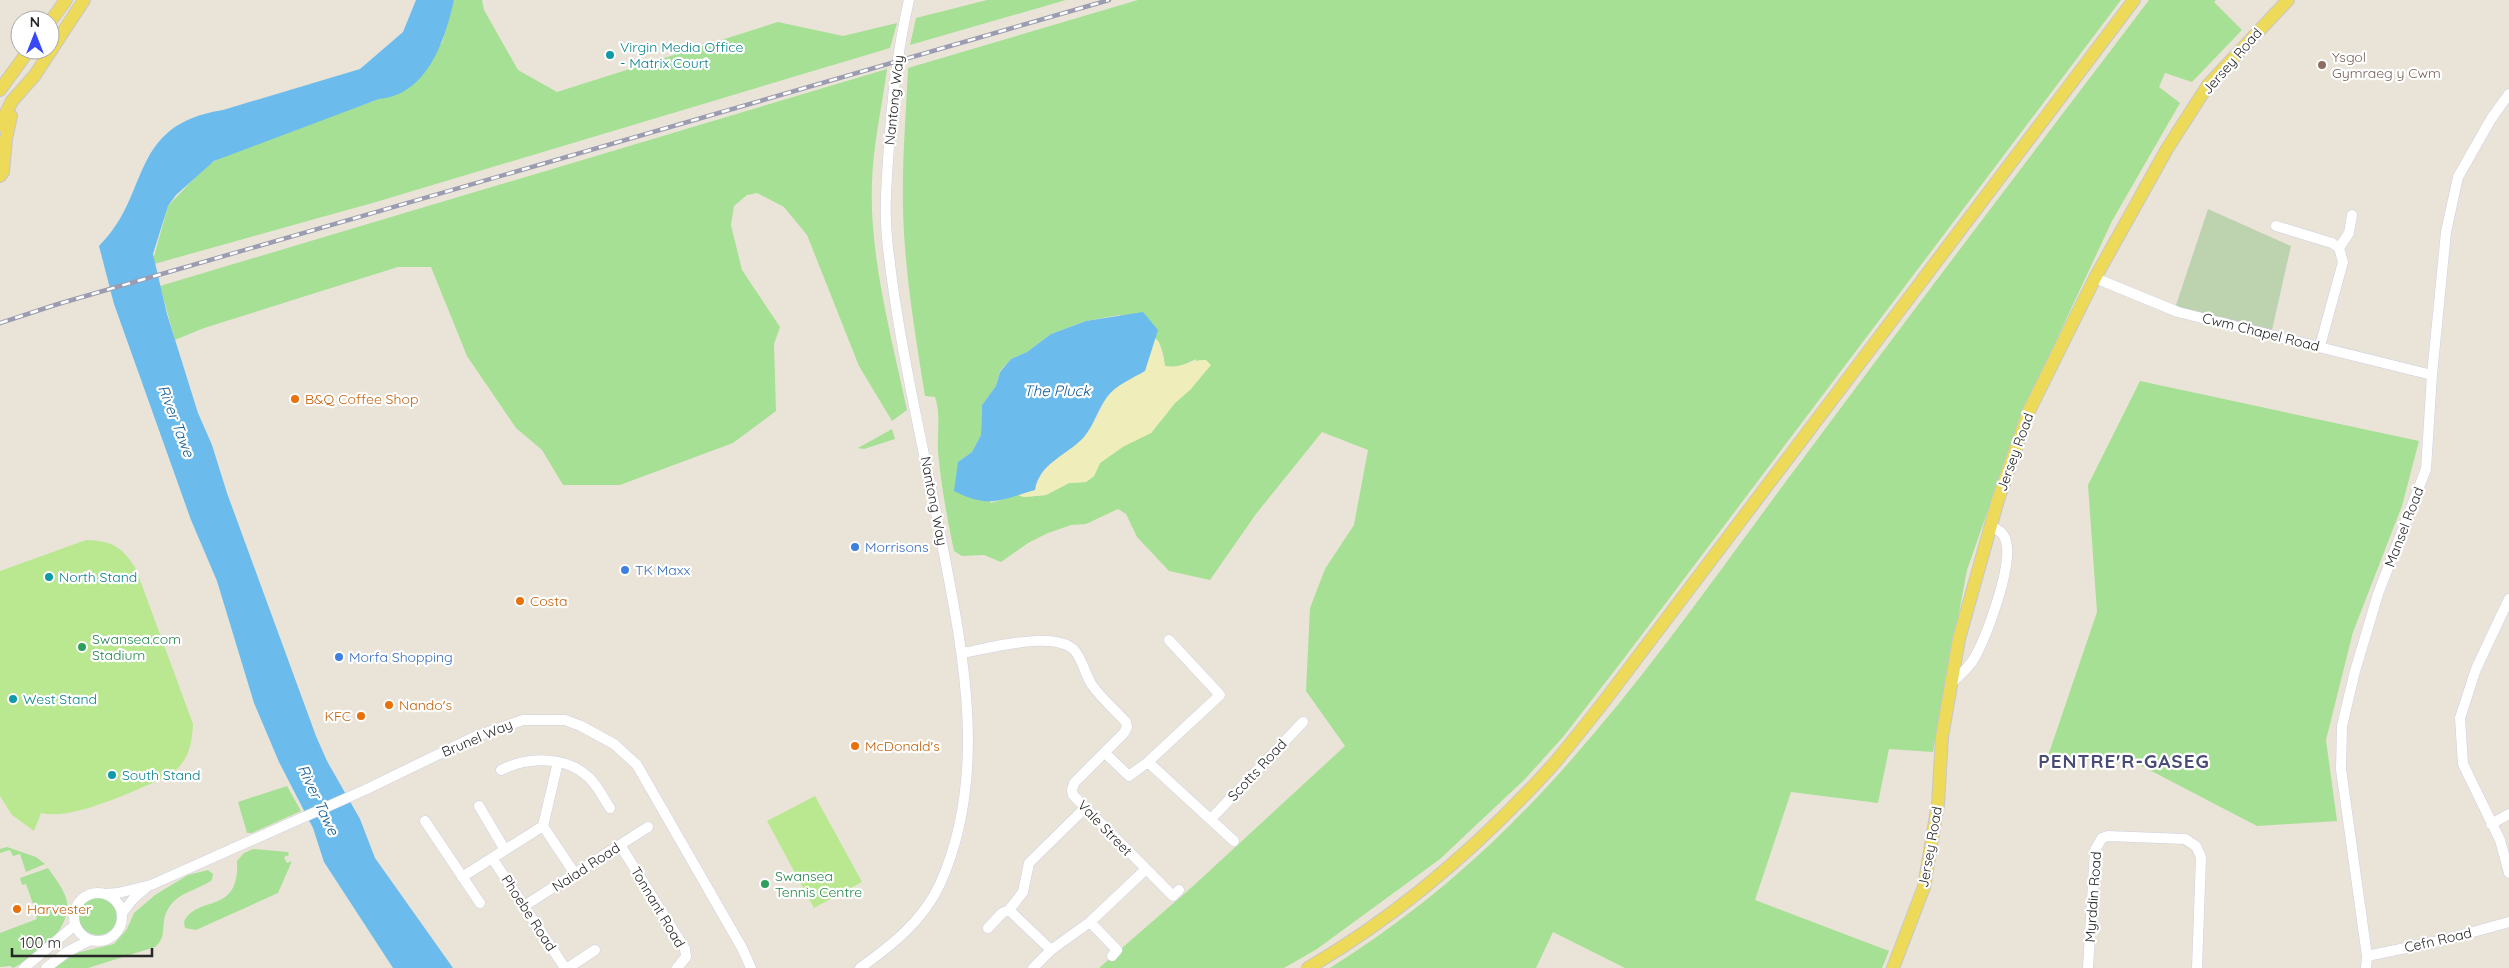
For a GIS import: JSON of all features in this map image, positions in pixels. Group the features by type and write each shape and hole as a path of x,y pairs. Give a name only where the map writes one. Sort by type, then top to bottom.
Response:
{"main road":[{"path":"0,176 3,172 10,117 84,0"},
{"path":"1308,968 1379,922 1440,872 1493,826 1551,766 1630,668 2028,138 2134,0"},
{"name":"Jersey Road","path":"1892,968 1924,887 1938,804 1942,738 1958,639 1990,526 2029,411 2095,278 2167,149 2208,85 2288,0"},
{"path":"0,90 22,60"},
{"path":"0,125 12,101 35,75"}],"street":[{"name":"Nantong Way","path":"860,968 892,946 918,919 939,885 951,852 962,807 967,758 967,710 962,654 897,314 887,235 886,183 892,102 898,52 909,0"},
{"name":"Mansel Road","path":"2366,968 2367,956 2341,769 2342,726 2355,671 2378,594 2426,469 2432,375 2446,232 2458,177 2491,119 2509,94"},
{"path":"2339,248 2349,233 2352,215"},
{"path":"2276,226 2332,243 2339,248 2343,262 2320,346"},
{"name":"Cwm Chapel Road","path":"2095,278 2178,312 2432,375"},
{"path":"1951,682 1963,673 1974,658 1994,614 2004,565 2006,542 2000,530 1990,526"},
{"path":"2509,599 2476,669 2460,718 2463,764 2500,840 2509,873"},
{"name":"Vale Street","path":"962,654 1016,643 1045,640 1069,646 1074,651 1093,686 1122,717 1127,727 1124,733 1074,783 1073,795 1173,896 1179,890"},
{"path":"1105,753 1129,776 1148,762 1220,695 1170,640"},
{"name":"Brunel Way","path":"75,924 75,908 82,898 94,893 118,893 151,885 367,789 474,736 523,720 565,720 614,744 637,765 742,948 751,968"},
{"name":"Scotts Road","path":"1211,819 1303,722"},
{"path":"501,770 515,763 531,760 558,762 580,771 592,781 610,808"},
{"path":"462,877 543,826 558,762"},
{"path":"1148,762 1234,842"},
{"path":"479,806 505,850"},
{"path":"988,928 1002,912 1009,910 1023,892 1029,862 1086,807"},
{"path":"2491,824 2509,814"},
{"path":"425,822 480,903"},
{"path":"543,826 575,874"},
{"name":"Naiad Road","path":"524,906 648,827"},
{"name":"Myrddin Road","path":"2088,968 2096,850 2102,838 2114,836 2185,839 2196,846 2201,857 2197,968"},
{"name":"Tonnant Road","path":"620,845 685,949 686,957 676,968"},
{"name":"Phoebe Road","path":"492,858 566,968"},
{"path":"1033,968 1051,950 1090,922 1146,870"},
{"name":"Brunel Way","path":"46,968 67,952 90,940 103,941 114,935 122,924 122,913 134,898 151,885"},
{"path":"106,894 116,900 122,913"},
{"path":"1009,910 1051,950"},
{"path":"1090,922 1117,950 1112,956"},
{"name":"Cefn Road","path":"2367,956 2444,940 2509,922"},
{"path":"24,968 75,924 81,934 90,940"},
{"name":"Brunel Way","path":"742,948 758,968"},
{"path":"566,968 595,950"}],"green space":[{"path":"454,0 482,0 484,10 518,70 557,92 778,22 843,36 897,23 890,48 376,202 154,264 153,260 168,206 206,166 228,154 379,99 442,43"},
{"path":"987,0 1066,0 910,45 916,18"},
{"path":"1138,0 2121,0 1563,737 1525,779 1440,859 1317,949 1284,968 1099,968 1192,887 1345,746 1306,691 1310,608 1325,569 1354,525 1368,450 1322,432 1256,514 1210,580 1169,571 1137,537 1126,514 1118,509 1086,524 1071,525 1048,533 1028,543 1001,562 984,555 962,556 954,551 939,464 937,403 935,397 925,396 905,253 903,171 908,68","holes":["1119,315 1157,329 1155,338 1161,347 1165,366 1177,368 1196,359 1191,389 1175,403 1151,433 1124,446 1100,463 1094,476 1086,482 1069,483 1046,495 1024,497 1018,495 991,503 958,462 972,452 981,435 982,405 996,386 1000,371 1011,359 1027,352 1051,334 1086,321"]},
{"path":"2149,0 2216,0 2214,2 2242,30 2192,82 2165,73 2159,87 2180,103 2112,221 2022,414 1967,570 1933,752 1889,749 1878,803 1791,792 1755,900 1889,951 1882,968 1625,968 1553,932 1536,968 1330,968 1401,919 1468,864 1551,783 1589,739 1663,648 1888,345"},
{"path":"887,69 874,154 872,211 874,239 883,297 907,410 892,421 859,366 807,235 784,207 757,193 747,195 734,206 731,225 742,270 780,327 774,344 776,411 733,443 620,485 563,485 542,450 516,428 467,356 431,267 398,267 204,328 175,340 160,286"},
{"path":"2208,209 2291,246 2272,330 2175,308"},
{"path":"2140,381 2419,441 2402,506 2353,632 2326,740 2337,821 2257,826 2138,764 2048,756 2097,612 2088,485"},
{"path":"892,429 895,439 864,449 858,448"},
{"name":"Swansea.com Stadium","path":"86,540 115,546 126,555 136,569 193,724 190,748 184,761 167,777 87,809 70,813 41,813 34,831 12,815 0,796 0,571"},
{"path":"287,786 301,811 252,833 247,833 238,802"},
{"path":"815,796 862,882 814,908 767,821"},
{"path":"7,847 36,857 45,864 26,872 20,854 13,856 10,850 0,853 0,849"},
{"path":"253,849 288,852 289,855 284,857 287,863 292,861 278,893 196,930 185,928 184,922 190,914 198,908 225,897 232,890 236,878 237,861 244,853"},
{"path":"48,868 66,897 67,913 63,923 50,942 31,957 13,968 10,966 0,967 0,933 37,919 35,913 39,911 37,903 33,904 26,884 22,885 20,878"},
{"path":"208,870 213,874 212,880 181,896 171,905 165,916 163,935 155,947 88,968 54,968 76,953 114,944 127,929 134,913 155,895 188,875"},
{"path":"102,895 109,898 115,904 118,915 117,923 109,932 102,935 94,935 87,932 79,923 78,911 81,904 90,896"}],"sand":[{"path":"1155,338 1159,342 1165,366 1177,366 1200,360 1206,360 1211,365 1191,389 1175,403 1151,433 1124,446 1100,463 1094,476 1086,482 1069,483 1046,495 1024,497 1018,495 1035,490 1038,480 1044,471 1097,418 1107,397 1125,382 1145,371"}],"water":[{"name":"River Tawe","path":"416,0 454,0 439,48 421,77 410,88 396,95 379,99 214,161 176,195 168,206 153,254 167,314 198,413 212,445 227,493 316,736 327,761 360,819 375,858 453,968 393,968 324,862 313,828 279,762 254,703 217,581 191,520 114,304 99,246 116,226 145,164 156,146 171,130 192,118 360,69 403,32"},
{"name":"The Pluck","path":"1143,312 1158,330 1145,371 1125,382 1111,393 1084,437 1048,466 1042,473 1035,490 995,501 977,500 954,491 958,462 972,452 981,435 982,405 996,386 1000,372 1011,359 1027,352 1051,334 1086,321"}],"railway":[{"path":"0,323 58,304 1109,0"}],"place":[{"name":"Virgin Media Office - Matrix Court","path":"610,55"},
{"name":"Ysgol Gymraeg y Cwm","path":"2322,65"},
{"name":"B&Q Coffee Shop","path":"295,399"},
{"name":"Morrisons","path":"855,547"},
{"name":"TK Maxx","path":"625,570"},
{"name":"North Stand","path":"49,577"},
{"name":"Costa","path":"520,601"},
{"name":"Swansea.com Stadium","path":"82,647"},
{"name":"Morfa Shopping","path":"339,657"},
{"name":"West Stand","path":"13,699"},
{"name":"Nando's","path":"389,705"},
{"name":"KFC","path":"361,716"},
{"name":"McDonald's","path":"855,746"},
{"name":"South Stand","path":"112,775"},
{"name":"Swansea Tennis Centre","path":"765,884"},
{"name":"Harvester","path":"17,909"}],"district":[{"name":"PENTRE'R-GASEG","path":"2124,761"}]}
